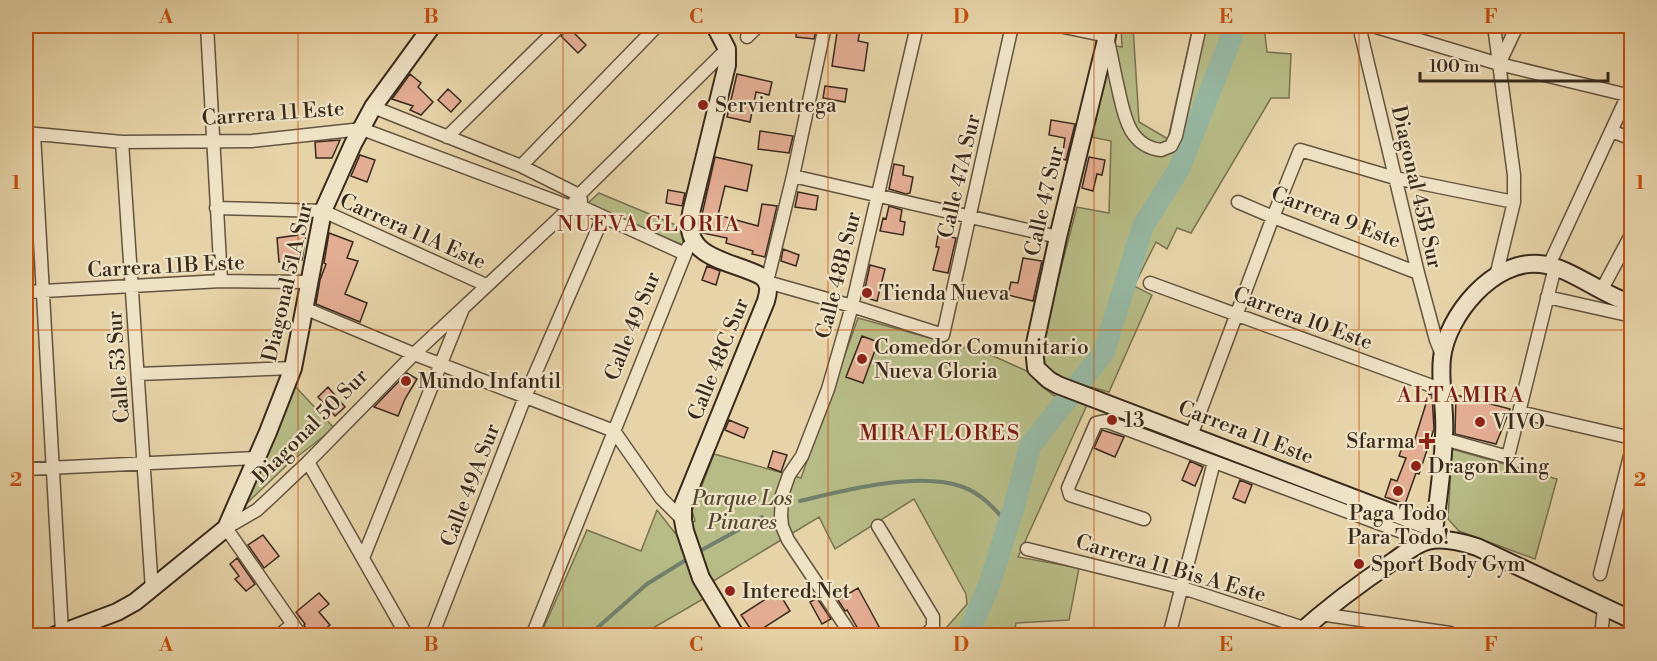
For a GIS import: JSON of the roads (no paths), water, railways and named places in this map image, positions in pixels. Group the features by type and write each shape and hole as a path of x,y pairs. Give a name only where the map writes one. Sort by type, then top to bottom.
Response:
{"street":[{"path":"207,26 221,281"},
{"name":"Diagonal 51A Sur","path":"226,528 293,368 323,211 373,107 432,26"},
{"path":"447,137 560,26"},
{"path":"521,166 657,26"},
{"path":"715,26 727,49"},
{"path":"747,37 758,26"},
{"name":"Calle 48C Sur","path":"684,526 683,505 766,300 767,282 793,176 825,26"},
{"name":"Calle 48B Sur","path":"852,636 788,540 782,526 781,505 785,484 802,456 828,389 852,306 917,26"},
{"name":"Calle 47A Sur","path":"852,306 943,335 1012,26"},
{"path":"1059,26 1107,31 1127,124 1136,137 1155,149 1171,146 1176,136 1200,26"},
{"name":"Diagonal 45B Sur","path":"1359,26 1418,273 1442,355"},
{"path":"1373,26 1499,64 1629,90 1552,266 1547,297 1508,457 1444,439"},
{"path":"1494,26 1514,175 1514,202 1496,276"},
{"path":"1499,64 1517,26"},
{"name":"Calle 47 Sur","path":"1042,375 1036,368 1034,348 1107,31"},
{"name":"Diagonal 50 Sur","path":"68,633 117,612 152,590 226,528 257,510 308,462 414,354 577,203 727,49"},
{"name":"Calle 49 Sur","path":"532,636 692,238 690,220 725,76 727,49"},
{"path":"373,107 521,166 577,203"},
{"name":"Carrera 11 Este","path":"30,134 122,142 252,141 362,129 577,203 685,254"},
{"path":"1611,131 1632,139"},
{"path":"30,134 43,291 53,468 68,633"},
{"name":"Calle 53 Sur","path":"122,142 152,590"},
{"path":"1191,436 1300,150 1395,178 1514,202"},
{"path":"793,176 1058,237"},
{"name":"Carrera 9 Este","path":"1238,202 1273,218 1418,273"},
{"name":"Carrera 11A Este","path":"216,208 323,211 486,285"},
{"name":"Calle 49A Sur","path":"432,636 525,397 603,217"},
{"path":"1601,291 1632,233"},
{"path":"692,238 705,253 757,274 767,282 852,306"},
{"path":"1300,632 1320,614 1381,569 1432,537 1444,439 1442,355 1446,339 1457,316 1473,296 1496,276 1527,264 1552,266 1632,304"},
{"name":"Carrera 11B Este","path":"26,292 221,281 309,282"},
{"name":"Carrera 10 Este","path":"1150,283 1443,390"},
{"path":"1547,297 1632,316"},
{"path":"363,558 465,306"},
{"path":"304,308 414,354 614,431 684,526 701,578 736,636"},
{"path":"138,374 293,368"},
{"name":"Carrera 11 Este","path":"1042,375 1058,385 1191,436 1432,537"},
{"path":"1519,412 1632,438"},
{"name":"Carrera 11 Este","path":"1144,519 1070,495 1068,488 1096,423 1100,421 1432,537 1477,547 1632,621"},
{"path":"1600,574 1632,448"},
{"path":"26,469 256,458"},
{"path":"308,462 407,636"},
{"path":"1169,636 1180,586 1214,462"},
{"path":"878,526 933,617 929,631"},
{"path":"226,528 301,636"},
{"name":"Carrera 11 Bis A Este","path":"1027,549 1180,586 1300,632"},
{"path":"1601,636 1604,607"},
{"path":"1320,614 1450,633"},
{"path":"278,636 293,624"}],"waterway":[{"path":"967,636 988,588 1014,507 1030,446 1104,352 1143,226 1179,169 1234,26"},
{"path":"800,501 904,481 945,483 963,487 976,494 1008,524"},
{"path":"698,552 762,517"},
{"path":"588,636 647,584 689,558"}],"place":[{"name":"Servientrega","path":"703,105"},
{"name":"Tienda Nueva","path":"867,293"},
{"name":"Comedor Comunitario Nueva Gloria","path":"862,359"},
{"name":"Mundo Infantil","path":"406,381"},
{"name":"13","path":"1112,420"},
{"name":"VIVO","path":"1480,422"},
{"name":"Sfarma","path":"1427,441"},
{"name":"Dragon King","path":"1416,466"},
{"name":"Paga Todo Para Todo!","path":"1398,491"},
{"name":"Sport Body Gym","path":"1359,564"},
{"name":"Intered.Net","path":"730,591"}],"district":[{"name":"NUEVA GLORIA","path":"649,223"},
{"name":"ALTAMIRA","path":"1461,394"},
{"name":"MIRAFLORES","path":"940,432"}],"park label":[{"name":"Parque Los Pinares","path":"742,510"}]}
